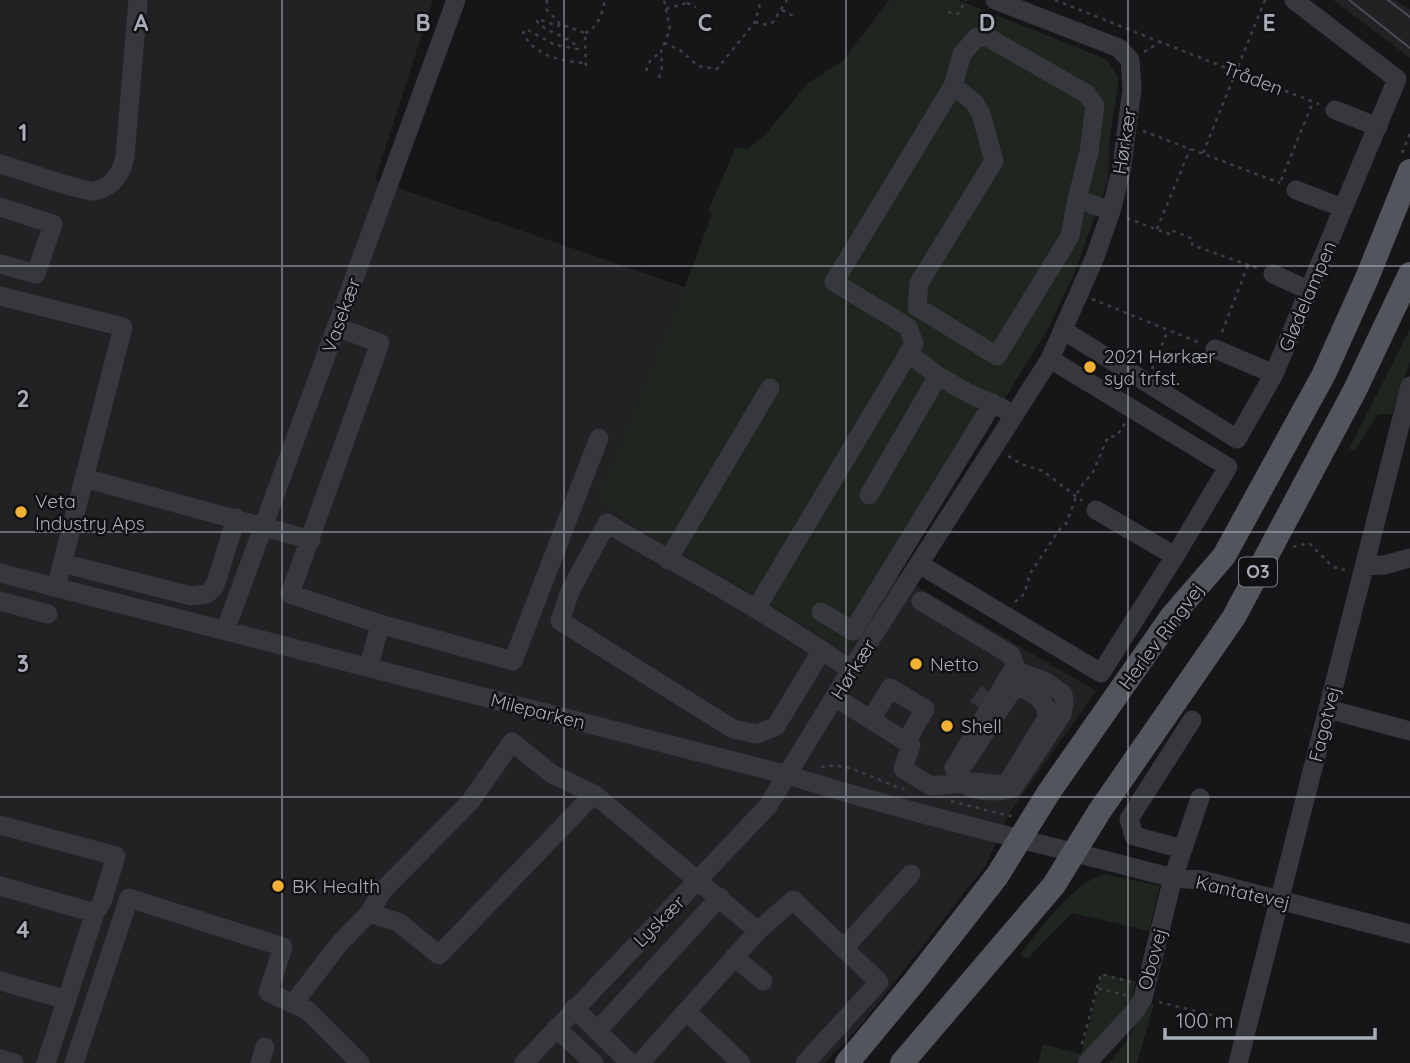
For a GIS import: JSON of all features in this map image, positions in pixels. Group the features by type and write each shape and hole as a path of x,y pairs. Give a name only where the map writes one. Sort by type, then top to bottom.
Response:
{"main road":[{"name":"Herlev Ringvej","path":"847,1063 891,1012 1002,869 1049,792 1172,616 1224,556 1324,374 1367,278 1410,171"},
{"name":"O3","path":"902,1063 1054,885 1099,812 1234,617 1355,390 1410,274"}],"street":[{"path":"0,164 93,192 111,184 122,170 125,156 138,0"},
{"name":"Vasekær","path":"225,631 456,0"},
{"path":"995,0 1031,7 1119,48 1130,60"},
{"name":"Glødelampen","path":"1063,330 1237,439 1274,374 1397,79 1293,0"},
{"path":"756,608 914,344 908,327 834,282 953,86 962,54 977,37 989,38 1087,94 1095,106 1089,152 1070,236 997,356 918,307"},
{"name":"Hørkær","path":"788,775 851,670 871,620 923,557 1050,359 1080,294 1111,211 1121,171 1132,89 1130,60"},
{"path":"901,323 918,307 919,283 994,161 981,114 974,102 953,86"},
{"path":"1335,110 1378,127"},
{"path":"1288,187 1343,208"},
{"path":"1077,199 1111,211"},
{"path":"0,207 54,224 36,274 0,264"},
{"path":"1273,274 1308,290"},
{"path":"0,296 123,327 56,588"},
{"path":"337,327 380,343 290,594 380,624 513,661 599,438"},
{"path":"1215,349 1274,374"},
{"path":"908,353 938,376 970,394 993,402 1013,416"},
{"path":"908,539 923,557 1002,613 1101,673 1228,467 1050,359"},
{"path":"869,495 938,376"},
{"name":"Fagotvej","path":"1238,1063 1410,386"},
{"path":"668,560 770,388"},
{"path":"821,612 853,631 871,620 908,539 993,402"},
{"path":"84,478 311,540"},
{"path":"1097,510 1175,556"},
{"path":"62,563 191,596 207,594 215,586 236,518"},
{"path":"822,650 776,726 757,734 733,729 560,621 570,590 607,523 756,608 822,650 851,670"},
{"path":"1364,571 1410,558"},
{"name":"Mileparken","path":"0,573 788,775 886,805 1075,853"},
{"path":"0,601 48,614"},
{"path":"921,601 1063,694 1062,715 1013,788 999,792 973,788 958,775 951,758 978,707"},
{"path":"369,666 380,624"},
{"path":"990,690 1014,663"},
{"path":"958,775 1014,663"},
{"path":"835,697 911,745 903,769 931,786 958,775 1013,689 1022,687 1043,701 1048,713 1047,718 1006,785 975,782 958,775"},
{"path":"872,718 890,688 925,709 906,742"},
{"path":"1328,709 1410,731"},
{"path":"1183,849 1134,836 1129,819 1192,720"},
{"path":"293,1004 339,944 369,912 383,891 470,802 512,742 552,774 594,794 758,931"},
{"name":"Lyskær","path":"527,1062 574,1008 700,880 768,806 788,775"},
{"path":"369,912 398,922 439,955 594,794"},
{"name":"Obovej","path":"1084,1057 1135,1011 1143,994 1173,878 1200,798"},
{"path":"0,825 116,856 46,1063"},
{"name":"Kantatevej","path":"1075,853 1173,878 1202,880 1410,934"},
{"path":"844,948 911,874"},
{"path":"0,886 96,913"},
{"path":"597,1031 720,897"},
{"path":"74,1063 129,898 283,947 268,992 307,1010 360,1063"},
{"path":"640,1063 758,931 793,900 879,982 805,1063"},
{"path":"734,957 763,981"},
{"path":"0,981 66,1000"},
{"path":"574,1008 630,1063"},
{"path":"686,1011 741,1063"},
{"path":"556,1028 594,1063"},
{"path":"0,1059 15,1063"}],"path":[{"path":"547,0 547,10 560,24 585,33 592,30 601,17 605,0"},
{"path":"659,78 662,67 661,51 670,30 664,0"},
{"path":"664,43 680,50 698,66 717,69 755,22 761,0"},
{"path":"755,22 768,25 787,0"},
{"path":"948,12 958,14 966,0"},
{"name":"Tråden","path":"1055,0 1335,110"},
{"path":"1203,154 1265,0"},
{"path":"666,9 688,1 696,7"},
{"path":"782,10 793,16"},
{"path":"560,24 558,26 538,19 537,21 554,34 576,44 578,49 555,45 526,29 523,33 537,49 551,56 566,62 586,63"},
{"path":"585,33 586,71"},
{"path":"1130,60 1160,42"},
{"path":"646,71 650,61 661,51"},
{"path":"1127,125 1288,187 1313,101"},
{"path":"1157,229 1190,149"},
{"path":"1111,211 1169,234 1171,230 1193,239 1192,245 1273,274"},
{"path":"1080,294 1215,349 1248,265"},
{"path":"1147,382 1168,330"},
{"path":"1002,613 1024,594 1031,572 1060,528 1066,524 1079,489 1093,472 1108,437 1118,436 1133,410"},
{"path":"994,447 1021,464 1043,471 1097,510"},
{"path":"1286,549 1309,543 1332,567 1364,571"},
{"path":"1084,1057 1101,974 1143,994"},
{"path":"1097,988 1143,994 1248,1024"}],"shaded area":[{"path":"0,0 433,0 375,180 690,289 806,108 889,0 951,0 1113,68 1108,182 1083,248 896,574 1096,691 1008,815 986,865 860,1026 825,1063 0,1063"},
{"path":"895,0 958,0 1106,59 1119,78 1100,202 1074,274 1049,327 849,651 597,501 686,284 712,214 708,211 736,147 748,149 765,135 807,84 845,59"},
{"path":"1333,0 1396,0 1410,10 1410,58"},
{"path":"1410,329 1410,361 1392,414 1378,414 1355,450 1349,449"},
{"path":"1104,874 1160,886 1149,931 1072,913 1027,959 1020,954 1068,898 1091,880"},
{"path":"1102,974 1136,982 1130,1003 1075,1063 1038,1063 1043,1044 1081,1054"},
{"path":"1147,1003 1154,1004 1137,1063 1109,1063 1128,1039"}],"tunnel":[{"path":"978,707 990,690"}],"tram line":[{"path":"1349,0 1410,48"},
{"path":"1388,0 1410,17"}],"place":[{"name":"2021 Hørkær syd trfst.","path":"1090,367"},
{"name":"Veta Industry Aps","path":"21,512"},
{"name":"Netto","path":"916,664"},
{"name":"Shell","path":"947,726"},
{"name":"BK Health","path":"278,886"}]}
